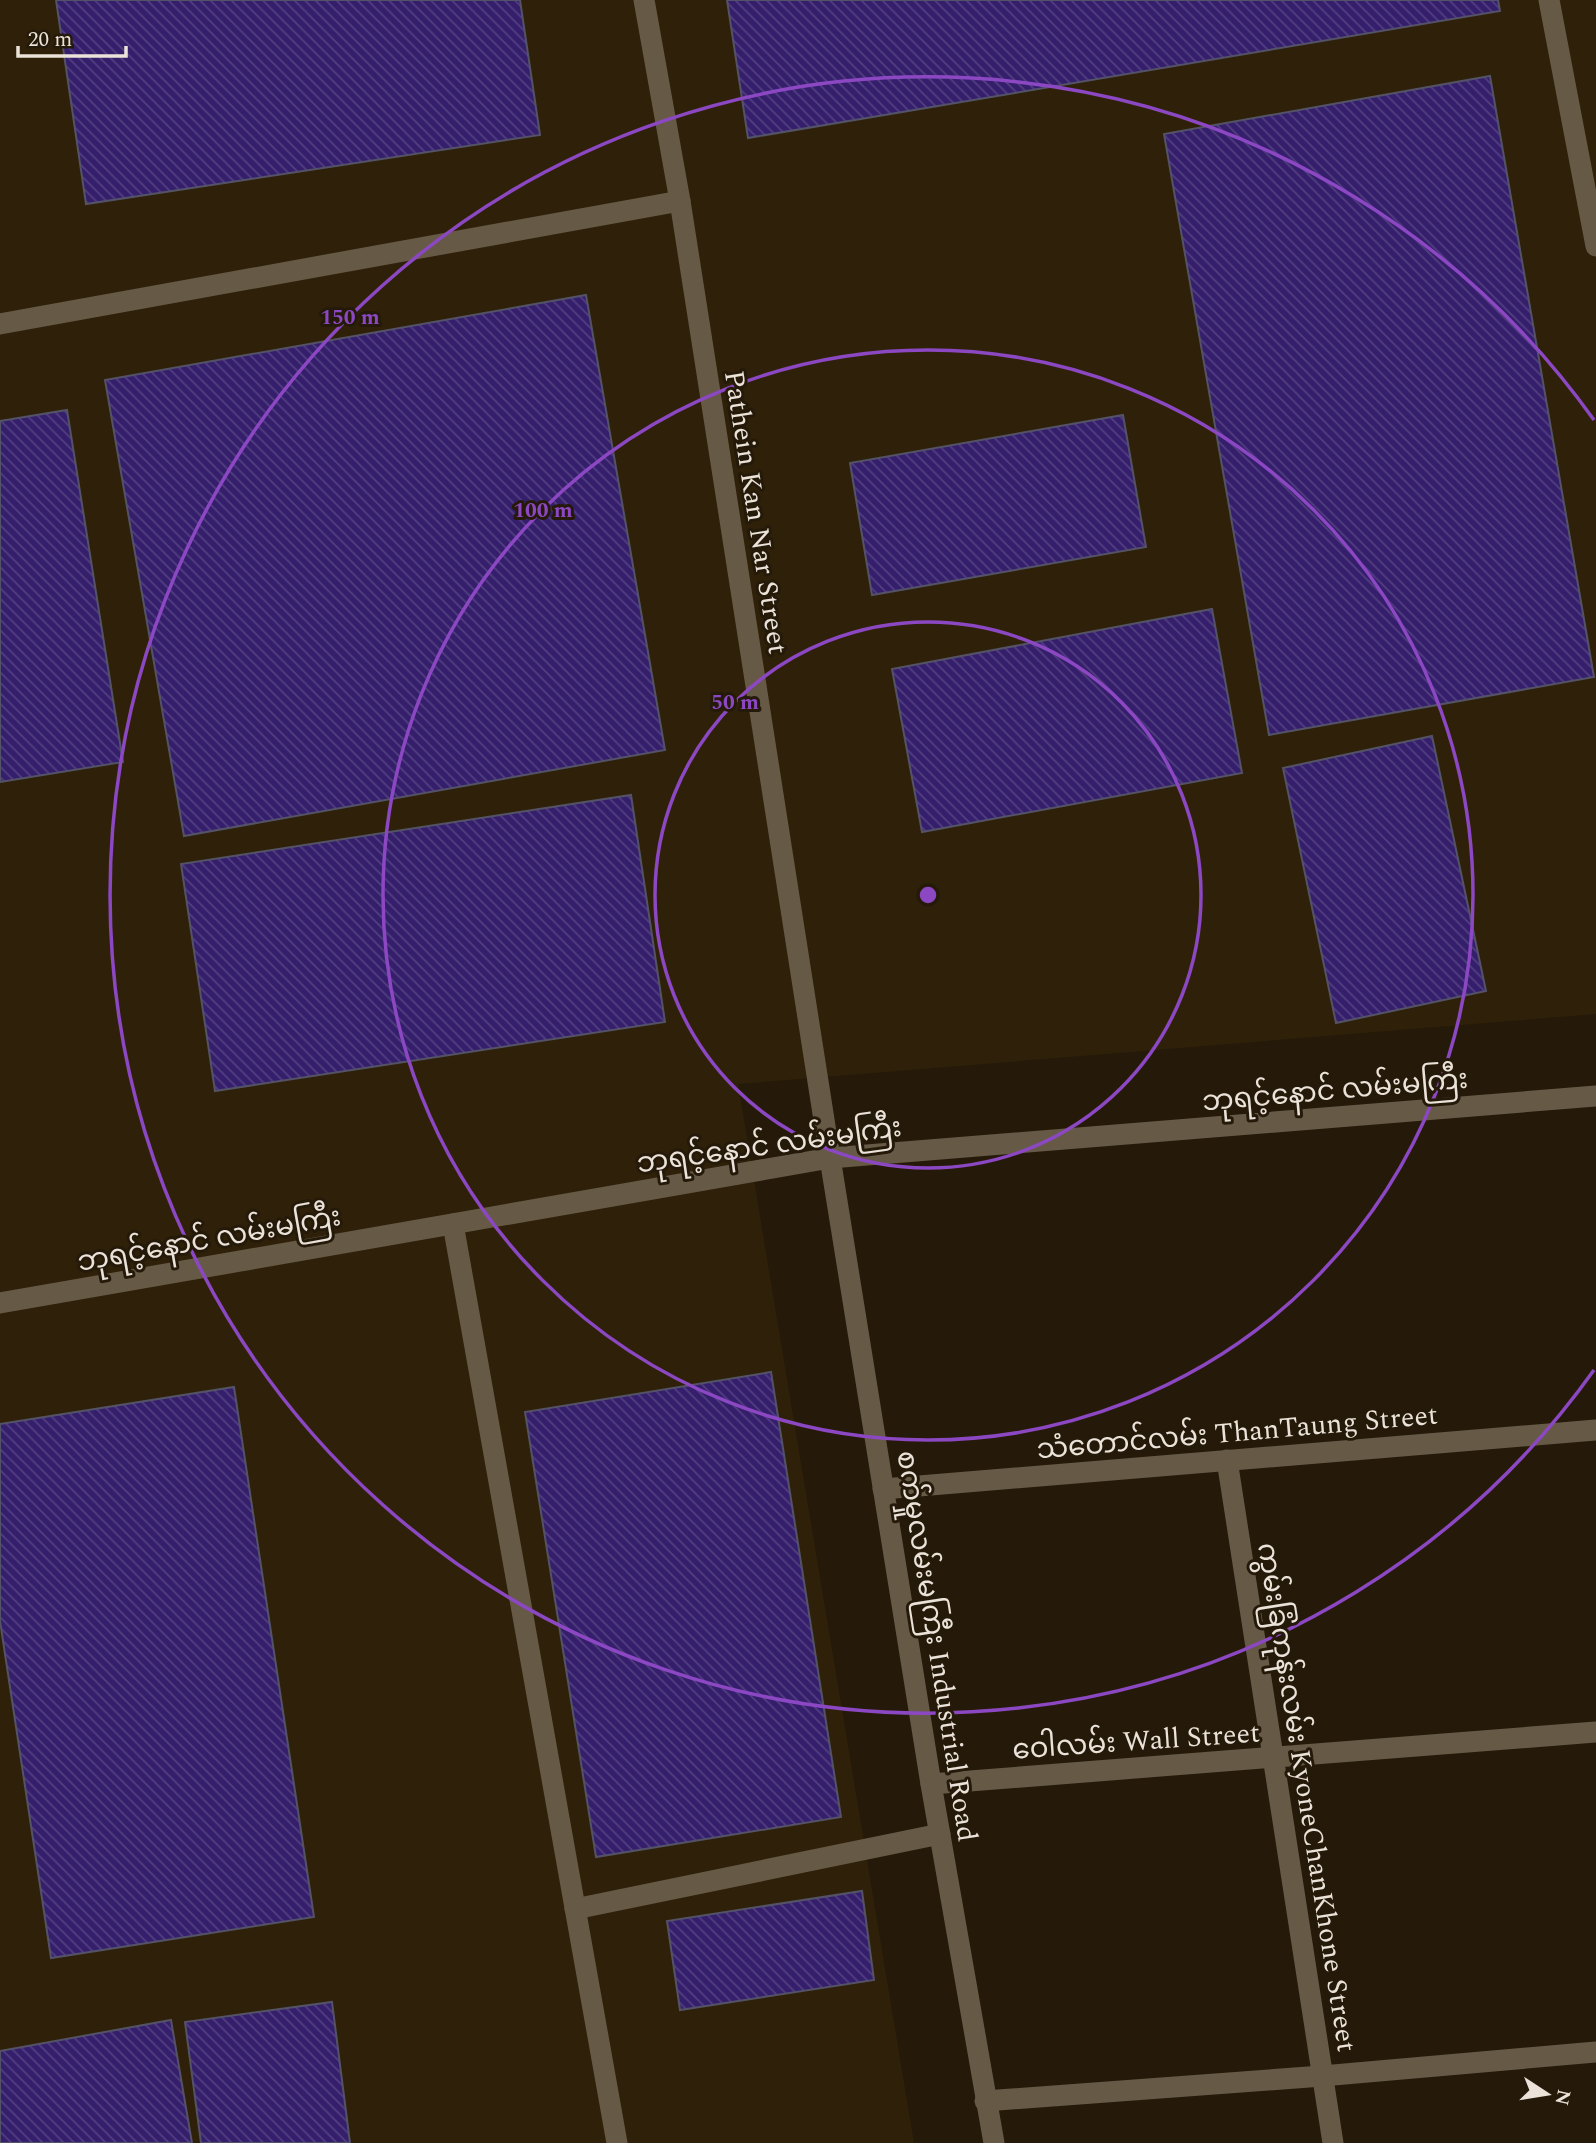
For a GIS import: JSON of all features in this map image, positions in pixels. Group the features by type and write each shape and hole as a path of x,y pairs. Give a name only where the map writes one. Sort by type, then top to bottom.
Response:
{"street":[{"name":"Pathein Kan Nar Street","path":"644,0 680,201 830,1158"},
{"path":"1549,0 1596,246"},
{"path":"0,324 680,201"},
{"name":"ဘုရင့်နောင် လမ်းမကြီး","path":"0,1303 830,1158 1596,1096"},
{"name":"စက်မှုလမ်းမကြီး Industrial Road","path":"830,1158 931,1784 994,2143"},
{"path":"453,1224 617,2143"},
{"name":"သံတောင်လမ်း ThanTaung Street","path":"883,1489 1596,1430"},
{"name":"ကွမ်းခြံကုန်းလမ်း KyoneChanKhone Street","path":"1227,1460 1333,2143"},
{"name":"ဝေါလမ်း Wall Street","path":"931,1784 1596,1732"},
{"path":"575,1909 940,1834"},
{"path":"985,2101 1596,2052"}],"shaded area":[{"path":"0,0 1596,0 1596,1014 738,1084 914,2143 0,2143"}],"building":[{"path":"56,0 520,0 540,135 86,204"},
{"path":"727,0 1498,0 1500,11 748,138"},
{"path":"1490,76 1594,677 1269,735 1164,134"},
{"path":"586,295 665,750 184,836 105,380"},
{"path":"67,410 123,762 0,782 0,421"},
{"path":"1123,415 1146,547 872,595 850,463"},
{"path":"1212,609 1242,773 922,832 892,669"},
{"path":"1432,736 1486,991 1336,1023 1283,768"},
{"path":"631,795 665,1022 215,1091 181,864"},
{"path":"771,1372 841,1817 596,1857 525,1412"},
{"path":"234,1387 314,1917 51,1958 0,1621 0,1424"},
{"path":"862,1891 874,1980 680,2010 667,1921"},
{"path":"332,2002 350,2143 201,2143 185,2022"},
{"path":"171,2020 192,2143 0,2143 0,2051"}]}
